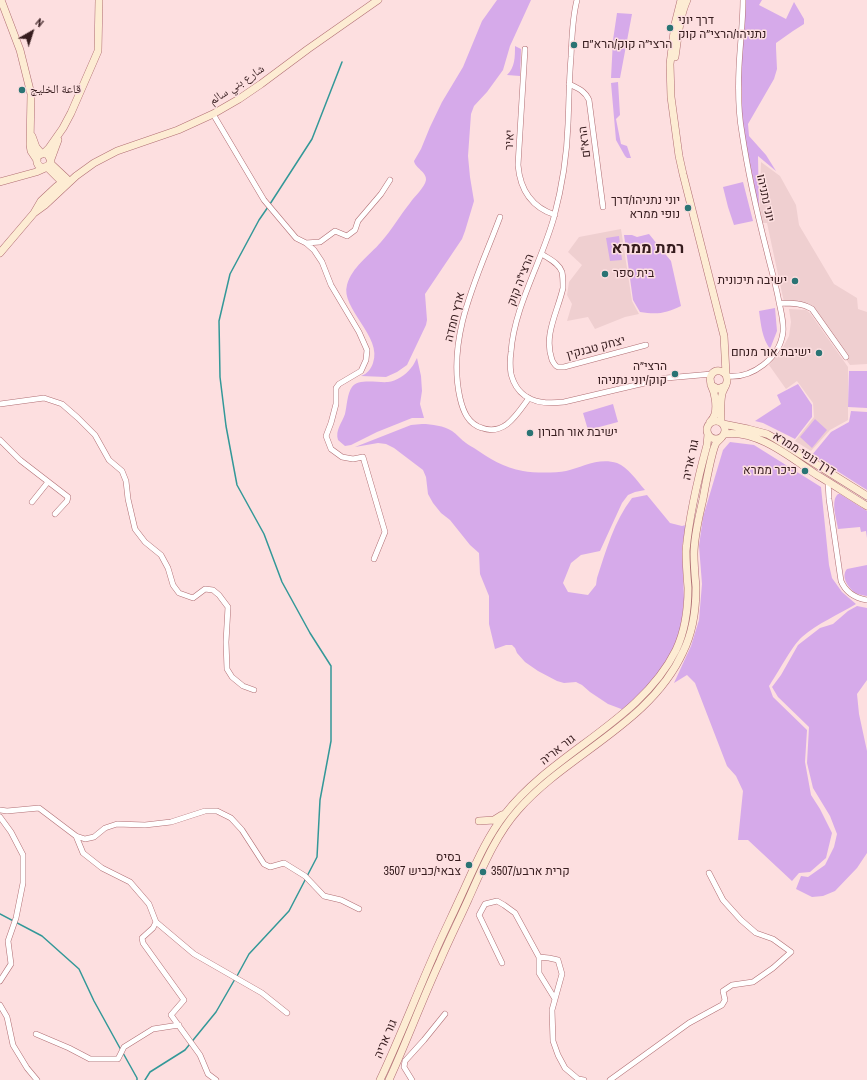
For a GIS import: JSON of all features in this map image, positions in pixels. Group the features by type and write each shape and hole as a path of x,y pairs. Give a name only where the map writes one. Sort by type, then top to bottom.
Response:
{"main road":[{"path":"2,0 20,50 30,94 30,145 31,151 39,166 43,168 48,164 63,128"},
{"path":"24,175 31,169 38,157 43,154 53,143 72,113 98,51 99,0"},
{"name":"شارع بني سالم","path":"0,254 34,213 45,205 66,181 94,163 117,151 178,130 213,114 239,99 378,0"},
{"path":"681,0 674,24 670,64 670,83 673,115 683,174 696,230 721,320 724,343 727,378 726,385 722,393 722,423 725,429 722,436 715,439 709,436 707,428 715,415 715,396 710,378 720,364 724,343"},
{"path":"670,83 680,25 684,6 687,0"},
{"path":"30,128 34,143 43,154 48,155 48,164 66,181"},
{"path":"0,182 36,172 48,164"},
{"path":"713,373 722,371 726,375"},
{"path":"711,384 718,389 726,385"},
{"path":"710,422 716,420 722,423"},
{"name":"דרך נופי ממרא","path":"722,423 767,434 867,496"},
{"name":"גור אריה","path":"380,1080 433,957 480,855 492,833 506,813 532,785 623,713 644,694 659,677 671,658 680,640 686,617 688,599 686,553 691,514 707,445 708,434"},
{"name":"דרך נופי ממרא","path":"722,436 737,434 754,437 773,446 867,506"},
{"name":"גור אריה","path":"389,1080 440,960 468,899 493,847 510,820 537,791 622,724 649,700 665,681 681,657 691,630 694,610 696,593 694,554 699,515 714,448 722,436"},
{"path":"479,821 494,820 506,813"}],"street":[{"name":"הרצי\"ה קוק","path":"529,398 520,392 513,380 511,368 511,347 518,315 542,254 555,215 566,148 574,15 577,0"},
{"name":"יוני נתניהו","path":"739,376 749,373 762,366 774,354 783,333 783,324 775,279 766,251 754,201 741,125 738,74 743,0"},
{"name":"יאיר","path":"525,49 518,165 519,178 522,187 532,201 548,213 555,215"},
{"name":"הרא\"ם","path":"569,84 586,93 589,100 603,207"},
{"path":"213,114 264,200 296,238 306,243 314,250 322,262 331,285 360,332 367,350 366,360 360,371 339,384 336,388 336,404 326,436 331,449 342,457 353,459 363,457 385,532 374,559"},
{"path":"306,243 320,242 335,232 347,236 355,230 358,221 381,194 390,180"},
{"name":"ארץ חמדה","path":"500,216 470,294 462,321 457,357 458,390 465,414 469,420 480,428 486,430 499,429 510,422 529,398"},
{"name":"יצחק טבנקין","path":"542,254 557,265 563,278 562,289 550,334 551,356 555,365 558,367 564,367 646,345"},
{"path":"780,304 800,304 806,305 812,309 846,357"},
{"path":"529,398 533,401 539,402 560,402 666,378 713,373"},
{"path":"726,375 739,376"},
{"path":"690,376 704,379 711,384"},
{"path":"726,385 739,376"},
{"path":"0,404 44,398 62,404 95,435 109,460 122,471 126,481 128,499 135,529 145,542 161,555 168,568 173,585 179,593 193,598 205,589 212,590 219,595 228,607 226,642 228,669 232,678 243,686 254,690"},
{"path":"0,440 20,460 68,497 67,501 55,514"},
{"path":"32,502 48,482"},
{"path":"828,482 841,581 853,596 867,600"},
{"path":"829,498 833,490 838,488"},
{"path":"0,810 7,812 40,808 76,836 85,839 94,837 105,828 116,824 145,825 171,822 205,811 217,811 231,818 242,830 264,864 270,867 284,863 305,876 324,896 341,900 359,909"},
{"path":"0,817 11,832 23,855 23,883 16,918 8,941 11,964 0,981"},
{"path":"76,836 83,853 102,868 130,882 148,904 156,922 194,954 262,993 287,1013"},
{"path":"610,1080 689,1023 722,1004 725,1000 723,991 726,988 732,985 753,982 773,968 791,952 773,940 756,933 741,920 723,900 709,874"},
{"path":"502,963 479,915 485,904 497,901 504,904 515,913 539,957 539,973 555,999"},
{"path":"156,922 153,928 142,938 143,943 184,1000 172,1015 200,1055 208,1074 216,1080"},
{"path":"539,957 558,960 562,974 552,1010 554,1041 558,1055 565,1068 578,1079 584,1080"},
{"path":"0,1005 7,1017 13,1045 27,1068 37,1080"},
{"path":"412,1080 404,1067 405,1061 445,1014"},
{"path":"36,1034 90,1059 118,1058 124,1047 153,1029 178,1025"}],"shaded area":[{"path":"497,0 531,0 510,46 503,70 487,92 474,106 471,114 468,156 474,201 465,231 462,239 425,294 426,325 407,365 386,377 361,376 367,373 371,367 374,353 372,343 350,303 347,294 349,279 361,262 385,237 424,186 426,177 416,166 414,161 442,102 463,67 482,21"},
{"path":"744,0 762,0 759,5 786,19 794,2 804,19 804,24 776,43 777,69 774,79 748,124 749,136 766,155 776,171 758,156 759,211 742,124 740,63"},
{"path":"617,13 632,14 620,78 611,78 613,40"},
{"path":"515,46 521,49 520,76 507,75 510,72 515,58"},
{"path":"618,82 620,115 616,119 621,144 627,146 631,158 627,158 625,156 616,140 611,83"},
{"path":"761,162 780,176 796,205 799,225 834,284 857,298 858,309 867,312 867,364 850,365 812,311 805,307 785,307 767,223 759,223"},
{"path":"743,182 753,221 734,225 723,187"},
{"path":"621,229 632,301 639,314 625,317 595,329 588,317 567,321 572,304 567,295 569,282 582,265 568,252 579,237"},
{"path":"649,234 671,261 681,306 662,313 640,312 633,300 624,235 632,235 637,237"},
{"path":"619,236 622,260 610,261 606,238"},
{"path":"775,308 777,331 770,349 767,345 761,326 759,311"},
{"path":"789,309 806,310 810,313 848,367 848,420 830,430 811,451 795,441 814,417 813,403 797,381 786,389 769,365 781,351 789,336 791,322"},
{"path":"417,358 421,376 422,391 420,404 424,418 412,418 377,432 351,445 345,446 338,440 337,433 345,414 348,397 352,387 355,384 363,382 388,382 397,379 409,371"},
{"path":"849,371 867,371 867,408 848,407"},
{"path":"798,384 812,405 812,417 795,439 763,423 755,421 781,404 777,395"},
{"path":"613,404 618,422 588,430 583,413"},
{"path":"851,411 867,412 867,490 812,455 831,432 849,422"},
{"path":"815,419 827,430 812,448 800,437"},
{"path":"430,424 449,429 462,440 491,459 516,470 528,472 561,472 591,463 610,461 621,465 632,475 645,490 628,495 622,503 600,551 581,555 571,563 563,583 568,592 588,595 596,585 615,526 632,498 647,495 670,523 682,526 686,525 682,547 684,599 681,630 673,649 656,677 624,710 608,704 576,682 564,683 557,681 538,671 525,662 512,645 506,645 495,649 489,624 489,596 480,574 479,553 470,545 450,520 441,513 433,503 428,494 426,477 423,470 394,448 386,444 378,443 355,447 411,425"},
{"path":"730,442 754,445 821,487 829,565 832,578 842,592 856,604 821,623 802,637 789,653 769,686 773,697 807,730 805,762 811,795 832,833 826,858 810,872 799,873 792,881 748,840 738,840 743,791 736,776 727,766 695,683 687,675 674,683 691,646 699,620 702,584 699,546 703,517 723,450"},
{"path":"838,494 867,511 867,538 866,531 861,532 860,527 838,529 834,501"},
{"path":"867,565 867,596 857,594 851,590 845,578 845,572 847,569"},
{"path":"857,606 867,608 867,680 857,694 859,714 867,751 867,853 857,868 835,891 823,896 812,897 796,889 801,876 808,877 825,865 834,847 837,834 830,816 813,788 807,763 809,727 778,697 772,687 781,675 798,645 820,628 833,624 848,611"}],"waterway":[{"path":"270,204 312,139 342,62"},
{"path":"237,976 249,954 289,911 317,857 320,800 331,741 331,666 310,633 282,582 264,534 237,485 226,426 220,377 219,321 230,274 259,220 268,207"},
{"path":"0,914 42,936 79,969 94,1001 121,1050"},
{"path":"145,1080 150,1072 185,1050 216,1012 235,979"},
{"path":"123,1053 137,1080"}],"place":[{"name":"דרך יוני נתניהו/הרצי״ה קוק","path":"670,28"},
{"name":"הרצי״ה קוק/הרא״ם","path":"574,45"},
{"name":"قاعة الخليج","path":"22,90"},
{"name":"יוני נתניהו/דרך נופי ממרא","path":"688,208"},
{"name":"בית ספר","path":"605,274"},
{"name":"ישיבה תיכונית","path":"795,281"},
{"name":"ישיבת אור מנחם","path":"819,353"},
{"name":"הרצי״ה קוק/יוני נתניהו","path":"675,374"},
{"name":"ישיבת אור חברון","path":"530,433"},
{"name":"כיכר ממרא","path":"805,471"},
{"name":"בסיס צבאי/כביש 3507","path":"469,865"},
{"name":"קרית ארבע/3507","path":"483,872"}],"district":[{"name":"רמת ממרא","path":"648,249"}]}
